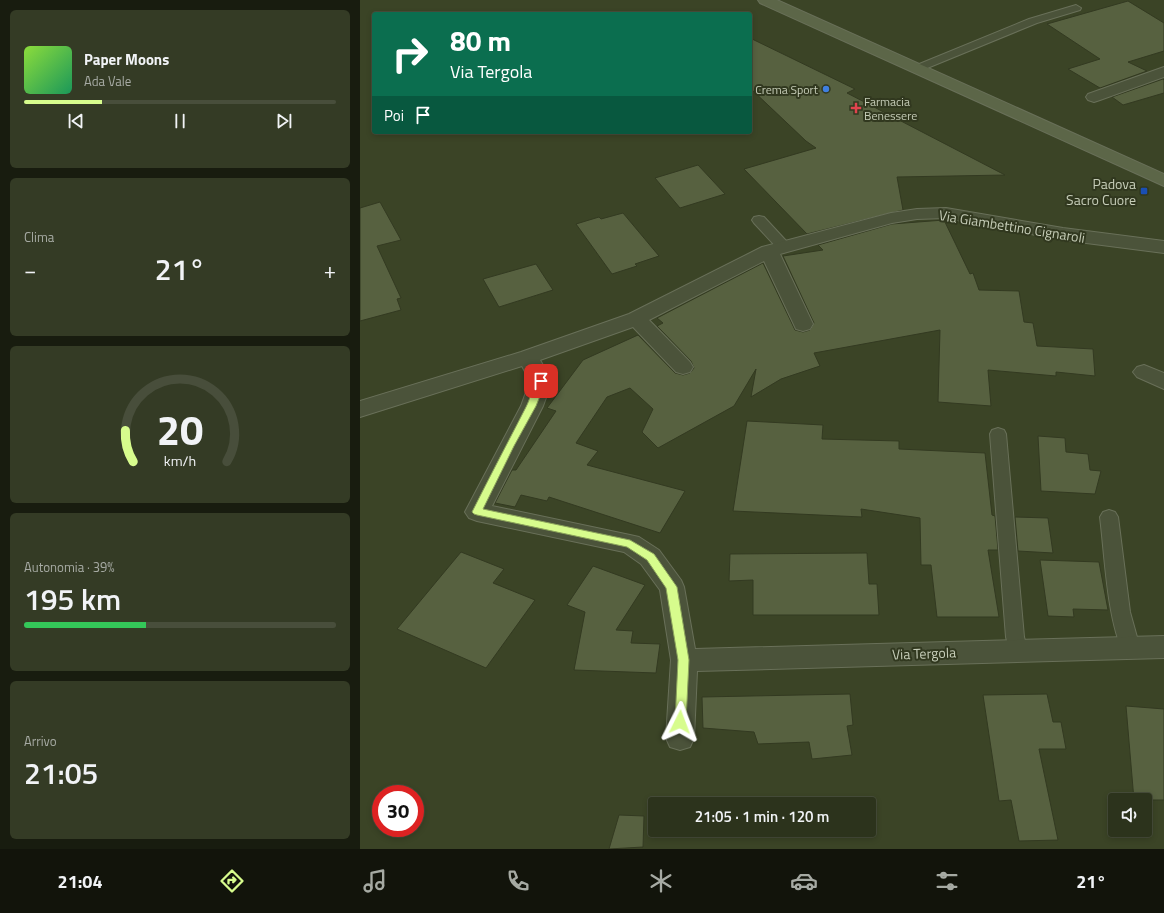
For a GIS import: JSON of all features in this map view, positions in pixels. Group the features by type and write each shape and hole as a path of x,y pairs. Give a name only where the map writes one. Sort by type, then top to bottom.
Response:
{"main road":[{"path":"765,0 1164,181"}],"street":[{"path":"1094,97 1164,72"},
{"name":"Via Giambettino Cignaroli","path":"360,409 528,357 636,319 776,249 891,218 917,214 946,214 1063,234 1164,247"},
{"path":"776,249 803,324"},
{"path":"636,319 683,367"},
{"path":"528,357 541,381 532,406 477,512 630,544 650,557 672,587 684,660 680,738"},
{"path":"1144,372 1164,382"},
{"name":"Via Tergola","path":"684,660 1164,647"}],"lane":[{"path":"916,69 1033,21 1076,8"},
{"path":"759,220 776,249"},
{"path":"998,434 1015,637 1018,651"},
{"path":"1109,517 1121,612 1131,648"}],"building":[{"path":"1128,1 1164,23 1164,51 1128,62 1147,71 1100,88 1068,69 1100,59 1047,24"},
{"path":"752,39 855,89 847,93 1005,175 897,177 903,210 807,234 744,169 816,148 806,141 752,90"},
{"path":"1163,79 1164,93 1123,105 1112,97"},
{"path":"698,165 725,194 680,208 655,178"},
{"path":"380,202 401,240 377,246 401,298 397,299 401,310 360,321 360,208"},
{"path":"623,213 659,256 635,264 637,266 612,274 576,224 599,217 601,219"},
{"path":"944,220 970,274 973,273 979,290 1019,291 1024,322 1033,323 1037,346 1093,349 1095,376 1056,372 1056,376 988,370 991,406 938,402 940,330 814,353 820,366 781,379 751,397 756,369 734,406 658,448 642,432 653,409 630,388 607,397 576,443 598,451 587,465 685,491 660,533 549,497 547,501 521,495 515,507 495,503 512,470 516,470 556,411 547,408 583,360 638,335 675,373 683,375 690,373 694,368 691,361 657,326 663,323 657,318 763,263 795,330 803,332 810,330 814,323 783,256 823,250 818,245 892,224"},
{"path":"536,264 553,290 499,307 483,279"},
{"path":"747,421 823,425 822,439 899,441 899,449 985,453 992,515 995,516 998,550 988,550 999,617 937,617 931,565 921,565 920,518 861,509 862,517 733,511"},
{"path":"1038,436 1065,438 1066,452 1088,454 1090,470 1101,471 1095,494 1041,491"},
{"path":"1015,517 1048,518 1053,553 1018,551"},
{"path":"461,552 504,569 493,583 535,600 486,668 397,629"},
{"path":"867,553 869,584 877,584 879,615 753,615 753,580 729,581 730,554"},
{"path":"1040,560 1099,562 1108,610 1073,609 1074,617 1048,616"},
{"path":"593,566 645,585 616,630 633,631 631,643 660,644 656,673 574,670 585,612 567,605"},
{"path":"850,694 853,725 847,726 852,755 812,759 809,742 758,744 754,732 703,728 702,697"},
{"path":"1047,694 1053,722 1061,722 1066,749 1039,749 1058,840 1019,841 1011,800 999,801 983,695"},
{"path":"1126,706 1164,709 1164,800 1152,800 1152,793 1133,793"},
{"path":"619,815 644,816 643,847 609,849"}],"place":[{"name":"Crema Sport","path":"826,89"},
{"name":"Farmacia Benessere","path":"856,108"},
{"name":"Padova Sacro Cuore","path":"1144,191"}],"route":[{"path":"541,381 532,406 477,512 630,544 650,557 672,587 684,660 680,722"}]}
